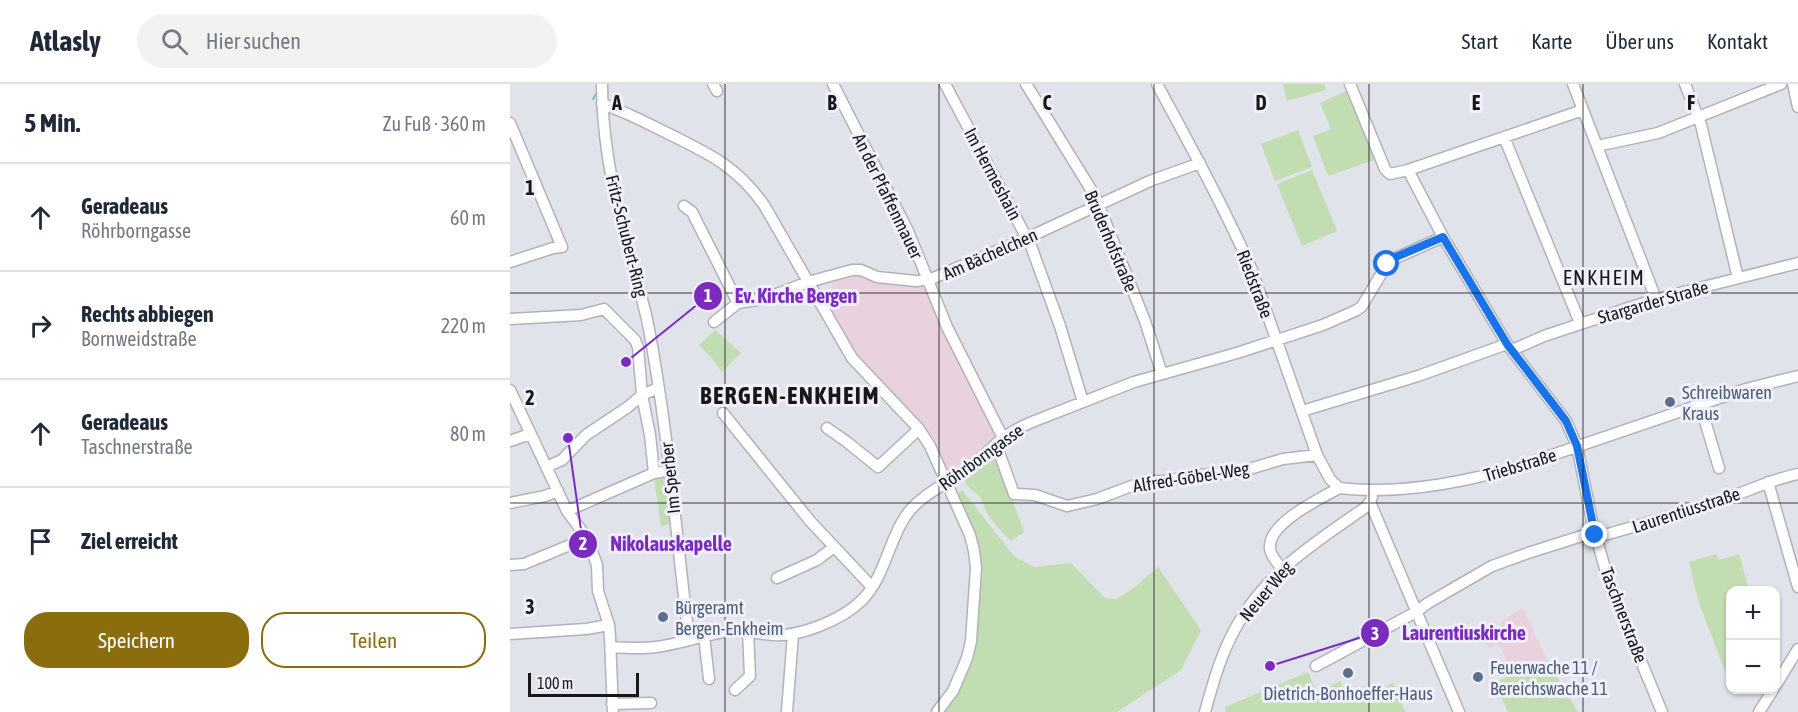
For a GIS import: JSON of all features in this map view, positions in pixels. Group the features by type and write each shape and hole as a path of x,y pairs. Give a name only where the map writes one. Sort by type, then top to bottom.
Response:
{"street":[{"name":"Fritz-Schubert-Ring","path":"602,84 608,160 626,242 640,289 658,388"},
{"name":"An der Pfaffenmauer","path":"833,84 908,231 947,327 999,441"},
{"name":"Im Hermeshain","path":"945,84 1027,238 1060,326 1083,402"},
{"name":"Bruderhofstraße","path":"1026,84 1095,195 1162,374"},
{"name":"Riedstraße","path":"1156,84 1221,202 1251,268 1317,455 1330,479 1339,488"},
{"path":"1350,84 1387,173 1395,174 1583,111"},
{"path":"1573,84 1656,299"},
{"path":"1685,84 1698,117 1738,278"},
{"path":"1597,146 1647,137 1677,127 1781,84"},
{"path":"1792,84 1798,107"},
{"path":"602,104 635,117 717,159 752,188 855,363 919,429 930,446 970,536 976,568 971,641 967,658 953,691 937,712"},
{"path":"510,123 562,247 510,261"},
{"path":"1504,137 1580,323"},
{"name":"Am Bächelchen","path":"714,322 738,303 764,299 808,282 856,270 877,277 916,281 937,278 1150,181 1200,163"},
{"name":"Taschnerstraße","path":"1408,170 1443,237 1510,347 1566,421 1577,446 1595,535 1610,586 1662,712"},
{"path":"684,206 692,212 738,303"},
{"name":"Röhrborngasse","path":"611,647 642,649 658,647 727,632 793,634 840,616 859,603 872,587 905,516 921,500 969,468 999,441 1032,422 1134,382 1277,341 1357,310 1362,306 1389,261 1443,237"},
{"name":"Stargarder Straße","path":"1302,411 1656,299 1798,263"},
{"name":"Im Sperber","path":"510,319 581,315 604,309 635,340 638,347 642,395 650,435 654,473"},
{"name":"Triebstraße","path":"1339,488 1372,496 1485,476 1746,389 1798,375"},
{"path":"546,467 562,460 586,435 642,395 658,388"},
{"name":"Im Sperber","path":"658,388 690,639"},
{"path":"510,390 567,511 587,538 597,565 598,591 609,625 612,708 651,703"},
{"path":"1700,404 1719,468"},
{"path":"723,413 810,521 872,587"},
{"path":"827,428 878,467 919,429"},
{"path":"510,441 530,434"},
{"name":"Alfred-Göbel-Weg","path":"999,441 1015,495 1035,495 1065,506 1097,499 1145,481 1166,481 1195,475 1236,473 1283,459 1317,455"},
{"path":"567,511 654,473 670,471"},
{"name":"Laurentiusstraße","path":"1316,666 1416,612 1492,566 1588,534 1601,536 1688,511 1768,482 1798,474"},
{"path":"1768,482 1798,587"},
{"path":"1282,569 1270,550 1270,542 1275,533 1292,516 1339,488"},
{"path":"510,503 558,491"},
{"path":"1372,496 1416,612 1459,712"},
{"name":"Neuer Weg","path":"1205,712 1214,678 1236,627 1248,607 1292,559 1366,507 1372,496"},
{"path":"510,565 524,564 587,538"},
{"path":"777,578 817,560 834,547"},
{"path":"510,634 586,629 609,625"},
{"path":"735,690 750,676 748,631"},
{"path":"787,712 793,634"},
{"path":"704,636 709,679"},
{"path":"1780,678 1798,649"},
{"path":"1759,712 1770,694"}],"shaded area":[{"path":"859,273 877,281 921,286 929,292 997,435 968,467 956,472 947,469 936,441 858,362 820,299 831,292 832,281"},
{"path":"1523,608 1548,662 1512,675 1499,644 1489,648 1482,637 1498,627 1504,619"}],"green space":[{"path":"1283,84 1324,84 1326,90 1287,101"},
{"path":"1348,90 1377,159 1328,176 1313,136 1331,129 1320,103"},
{"path":"1298,130 1312,167 1275,181 1261,144"},
{"path":"1312,170 1337,231 1302,246 1277,184"},
{"path":"715,330 741,353 722,372 699,345"},
{"path":"988,457 994,457 999,462 1024,532 1011,541 994,523 980,497 969,488 965,479 966,475"},
{"path":"664,475 667,479 672,522 661,527 654,477"},
{"path":"962,490 1014,556 1034,567 1071,563 1105,598 1116,599 1135,587 1158,567 1201,630 1181,670 1117,712 943,712 971,658 979,569 955,496"},
{"path":"1716,554 1719,560 1739,554 1748,586 1726,586 1726,674 1698,600 1689,562"},
{"path":"1548,662 1578,712 1508,712 1494,682"},
{"path":"1308,672 1317,693 1340,681 1351,703 1393,683 1405,712 1226,712 1225,707"}],"waterway":[{"path":"593,99 596,94"}],"place":[{"name":"Ev. Kirche Bergen","path":"626,362"},
{"name":"Schreibwaren Kraus","path":"1670,402"},
{"name":"Nikolauskapelle","path":"568,438"},
{"name":"Bürgeramt Bergen-Enkheim","path":"663,617"},
{"name":"Laurentiuskirche","path":"1270,666"},
{"name":"Dietrich-Bonhoeffer-Haus","path":"1348,673"},
{"name":"Feuerwache 11 / Bereichswache 11","path":"1478,677"}],"district":[{"name":"ENKHEIM","path":"1604,277"},
{"name":"BERGEN-ENKHEIM","path":"790,395"}],"route":[{"path":"1387,264 1391,259 1443,237 1507,344 1566,421 1577,446 1595,535"}]}
